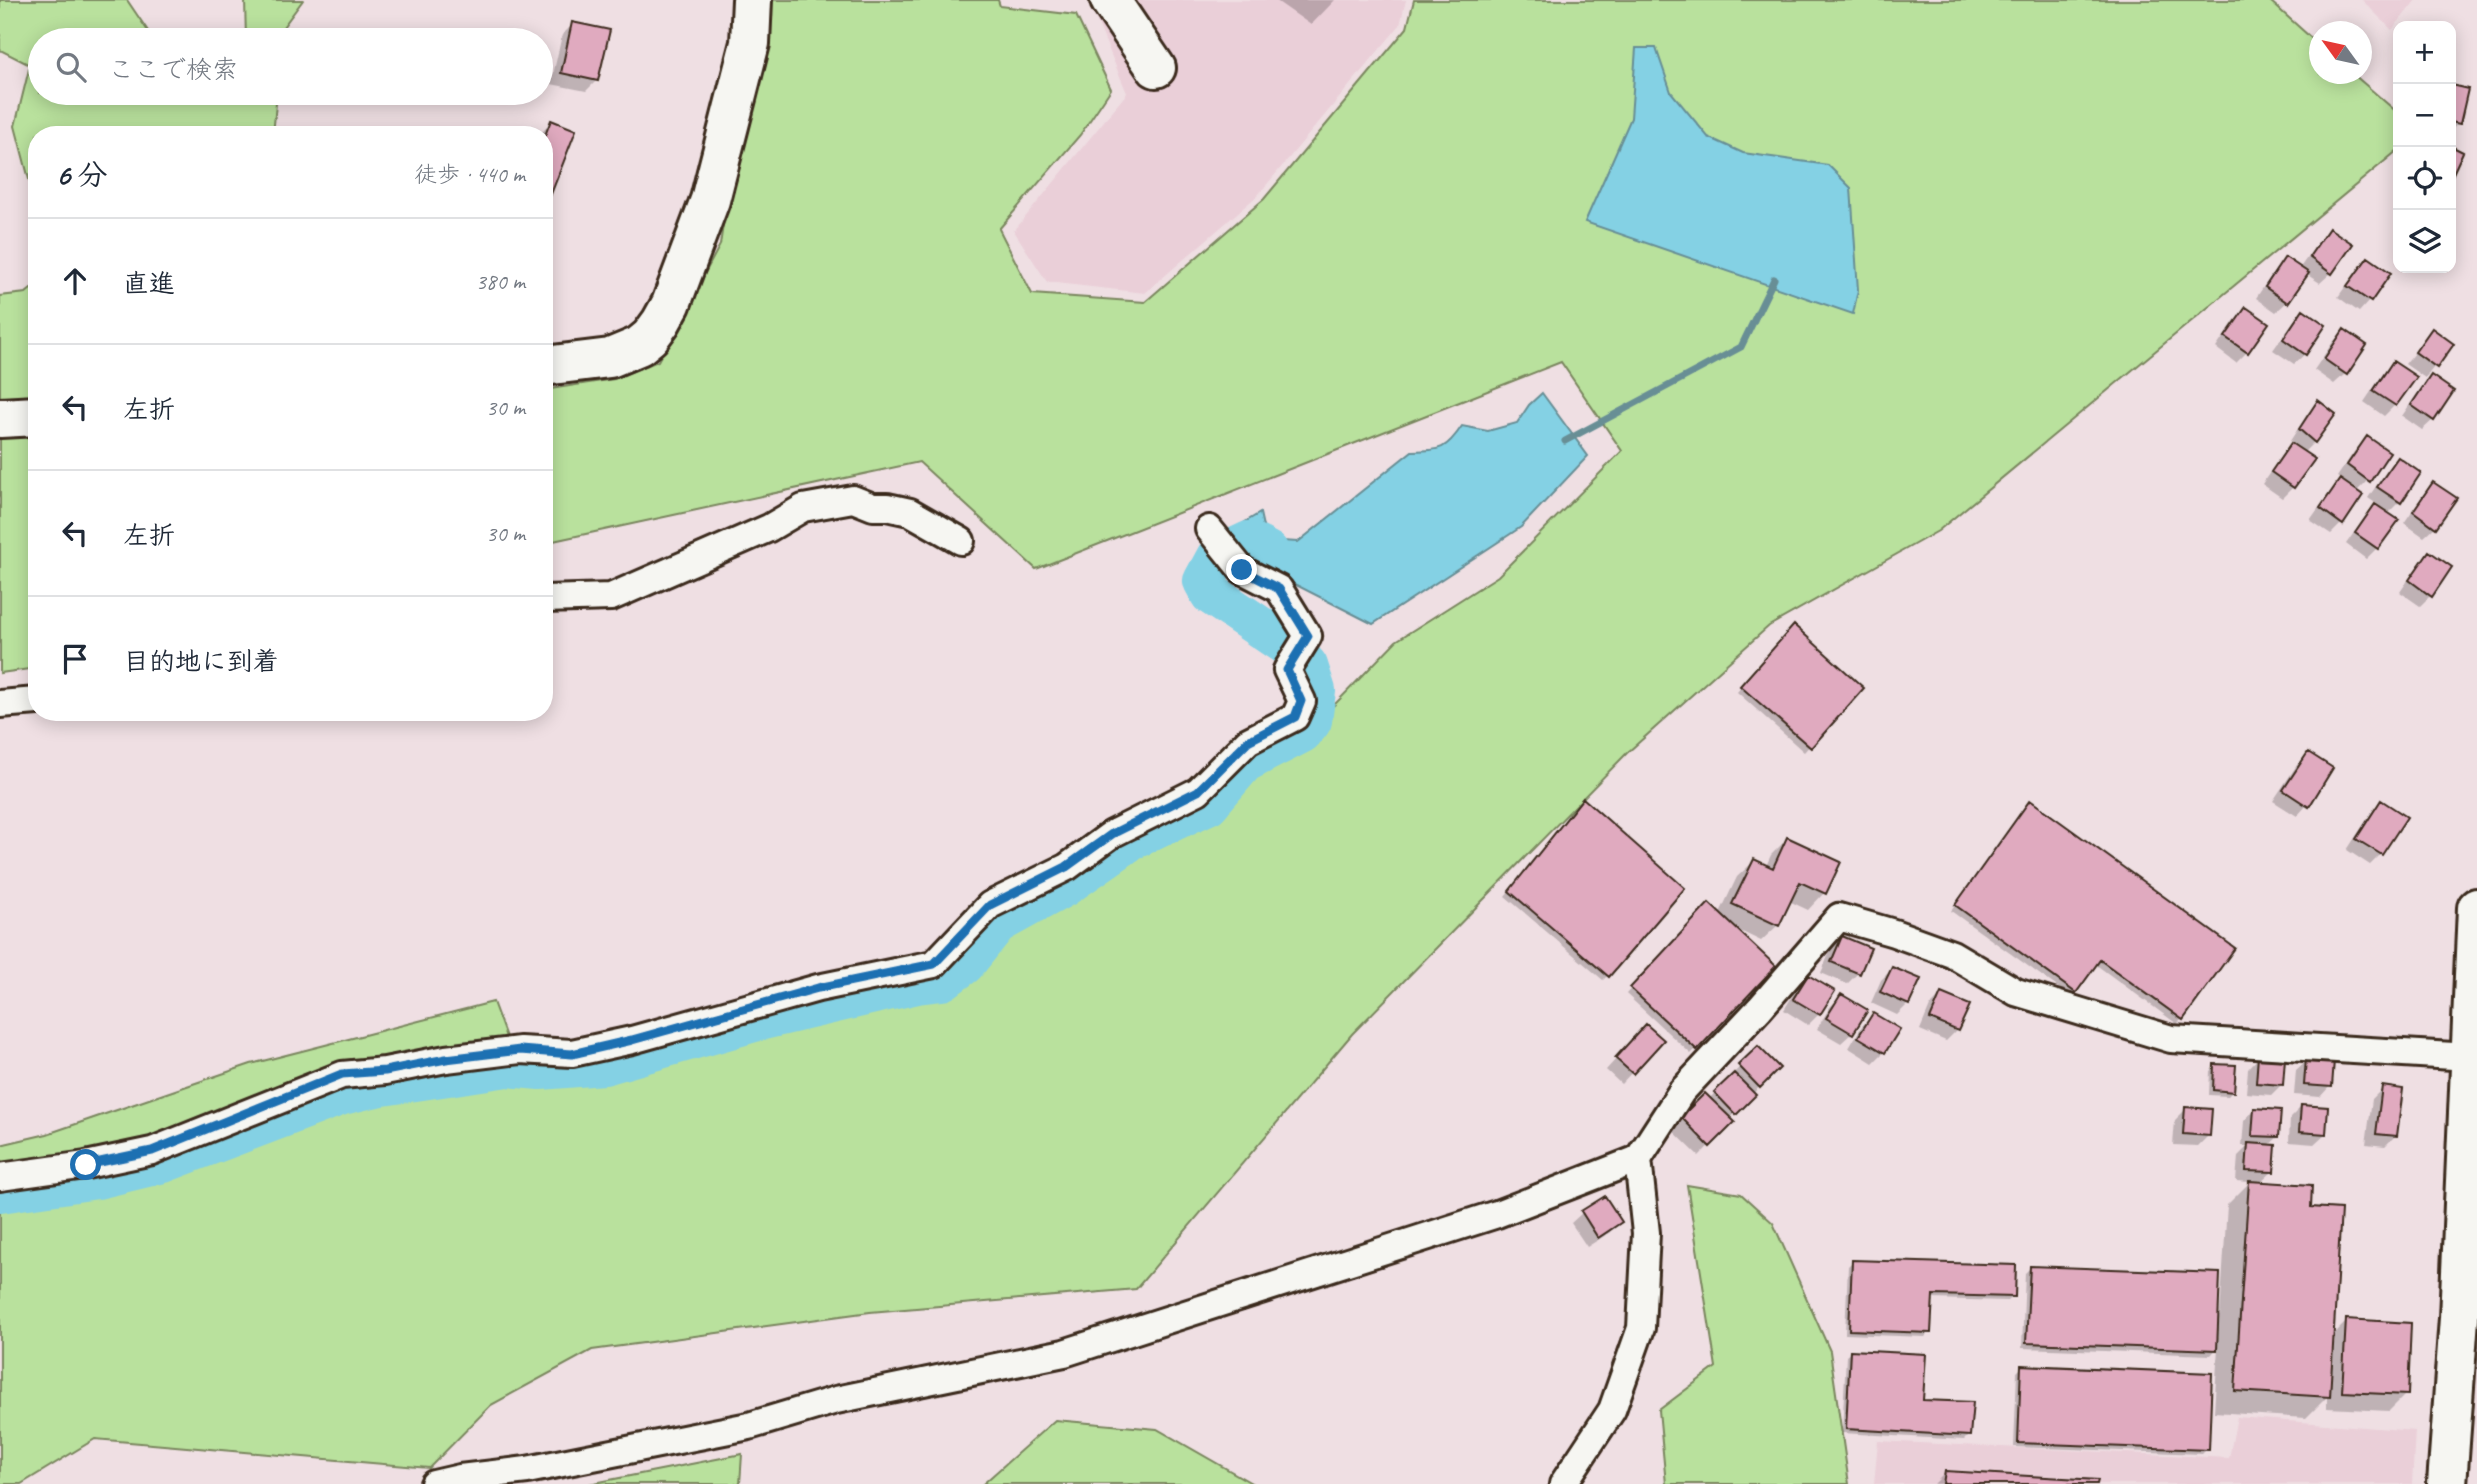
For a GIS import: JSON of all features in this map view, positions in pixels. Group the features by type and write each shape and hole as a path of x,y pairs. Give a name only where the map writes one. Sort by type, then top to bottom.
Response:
{"street":[{"path":"553,365 610,358 639,346 650,337 671,304 710,200 750,43 752,0"},
{"path":"1110,0 1156,68"},
{"path":"0,418 28,416"},
{"path":"553,599 611,597 769,528 803,508 853,499 873,507 910,512 961,541"},
{"path":"0,1177 86,1165 152,1151 342,1074 385,1071 446,1059 520,1050 572,1054 818,988 934,964 990,905 1066,867 1112,834 1198,791 1248,741 1295,717 1301,701 1287,670 1308,636 1279,589 1242,570 1209,530"},
{"path":"0,705 28,702"},
{"path":"2447,1484 2459,1318 2477,908"},
{"path":"434,1484 527,1470 749,1426 836,1400 1064,1353 1497,1214 1637,1159 1682,1091 1839,918 1894,933 1952,954 2016,992 2171,1039 2470,1057"},
{"path":"1563,1484 1612,1410 1641,1328 1646,1233 1637,1159"}],"shaded area":[{"path":"1088,0 1406,0 1400,25 1258,195 1145,293 1047,282 1014,231 1127,93"},
{"path":"2362,0 2416,0 2399,21 2393,21 2392,30"},
{"path":"2237,1417 2415,1431 2412,1484 1874,1484 1878,1441 2229,1458"}],"green space":[{"path":"0,0 127,0 146,28 28,28 28,64 0,50"},
{"path":"245,0 303,0 282,28 246,28"},
{"path":"757,0 998,0 1000,6 1076,15 1111,89 1080,135 999,229 1032,294 1145,302 1264,199 1407,28 1414,0 2269,0 2309,36 2309,84 2365,84 2393,109 2393,154 1938,531 1769,626 1627,753 1352,1034 1136,1289 870,1312 592,1350 491,1405 429,1468 95,1439 21,1484 0,1484 0,1145 47,1134 251,1064 493,1002 513,1056 932,953 1211,798 1308,732 1396,641 1498,576 1622,451 1561,362 1036,569 919,462 553,541 553,389 614,379 658,361 720,245"},
{"path":"28,73 28,105 276,105 274,126 28,126 28,176 15,126"},
{"path":"28,291 28,669 0,673 0,296"},
{"path":"1687,1185 1741,1194 1773,1223 1830,1351 1849,1484 1666,1484 1659,1410 1716,1367"},
{"path":"1055,1420 1157,1429 1253,1484 983,1484"},
{"path":"742,1454 740,1484 589,1484"}],"water":[{"path":"1636,48 1656,48 1671,92 1708,137 1743,153 1828,165 1851,188 1858,290 1853,314 1585,222 1631,118"},
{"path":"1542,393 1588,456 1521,527 1373,624 1249,561 1225,534 1260,513 1266,540 1298,542 1412,451 1442,447 1452,440 1462,426 1488,431 1517,423 1529,405"}],"building":[{"path":"572,22 610,30 598,81 561,73"},
{"path":"2456,86 2468,89 2460,124 2456,123"},
{"path":"551,120 576,130 553,189 553,126 549,126"},
{"path":"2456,148 2463,152 2456,167"},
{"path":"2329,228 2353,244 2332,274 2309,257"},
{"path":"2285,257 2309,273 2288,303 2265,287"},
{"path":"2368,257 2391,273 2371,302 2347,286"},
{"path":"2246,307 2269,323 2248,353 2225,337"},
{"path":"2303,309 2326,325 2306,355 2283,339"},
{"path":"2432,328 2454,344 2437,368 2415,352"},
{"path":"2344,329 2367,345 2347,375 2324,359"},
{"path":"2393,361 2417,377 2396,406 2373,391"},
{"path":"2431,375 2454,391 2434,421 2411,405"},
{"path":"2318,400 2336,414 2315,443 2299,429"},
{"path":"2367,436 2390,452 2370,482 2347,465"},
{"path":"2291,443 2315,459 2294,488 2271,472"},
{"path":"2398,457 2421,473 2401,503 2377,487"},
{"path":"2340,479 2363,495 2343,525 2320,508"},
{"path":"2433,482 2457,498 2436,528 2413,511"},
{"path":"2375,504 2399,520 2378,549 2355,533"},
{"path":"2429,551 2452,567 2432,597 2409,580"},
{"path":"1794,625 1864,688 1811,748 1740,686"},
{"path":"2308,752 2333,768 2309,807 2283,790"},
{"path":"1583,798 1685,888 1609,977 1509,891"},
{"path":"2030,800 2235,948 2183,1020 2100,960 2076,993 1955,905"},
{"path":"2381,800 2407,817 2382,855 2356,839"},
{"path":"1787,837 1841,862 1826,894 1800,882 1779,926 1732,904 1754,859 1773,868"},
{"path":"1709,903 1776,966 1697,1050 1630,988"},
{"path":"1842,936 1871,948 1860,974 1831,962"},
{"path":"1892,967 1921,979 1909,1005 1880,992"},
{"path":"1808,975 1835,991 1820,1015 1793,999"},
{"path":"1941,993 1970,1005 1958,1031 1930,1019"},
{"path":"1841,994 1868,1010 1853,1034 1826,1018"},
{"path":"1873,1013 1900,1029 1885,1053 1858,1037"},
{"path":"1646,1024 1664,1040 1633,1074 1615,1058"},
{"path":"1758,1046 1780,1068 1760,1088 1738,1065"},
{"path":"2258,1056 2285,1058 2283,1085 2256,1083"},
{"path":"2306,1058 2334,1060 2332,1087 2304,1085"},
{"path":"2214,1064 2236,1065 2234,1092 2213,1090"},
{"path":"1734,1073 1756,1095 1736,1115 1714,1092"},
{"path":"2382,1086 2403,1089 2397,1136 2376,1134"},
{"path":"1705,1093 1735,1122 1710,1147 1681,1117"},
{"path":"2301,1105 2328,1107 2326,1134 2299,1132"},
{"path":"2185,1107 2212,1109 2210,1136 2183,1134"},
{"path":"2254,1108 2281,1110 2279,1137 2252,1136"},
{"path":"2248,1143 2276,1145 2274,1172 2246,1171"},
{"path":"2249,1181 2312,1185 2311,1207 2341,1209 2330,1397 2235,1391"},
{"path":"1605,1196 1622,1222 1598,1238 1581,1211"},
{"path":"1852,1260 2016,1265 2015,1297 1933,1295 1931,1333 1849,1330"},
{"path":"2030,1266 2220,1273 2217,1350 2026,1343"},
{"path":"2346,1319 2411,1323 2408,1395 2342,1392"},
{"path":"1850,1350 1926,1354 1923,1400 1973,1402 1970,1436 1846,1429"},
{"path":"2021,1365 2212,1373 2209,1450 2018,1443"},
{"path":"1945,1471 2098,1480 2097,1484 1943,1484"}],"waterway":[{"path":"1565,441 1741,347 1774,279"},
{"path":"0,1192 97,1178 163,1162 342,1094 376,1086 507,1066 540,1069 604,1064 754,1021 917,983 942,980 964,964 997,923 1064,886 1130,840 1208,804 1244,762 1302,732 1311,721 1315,691 1307,666 1291,648 1211,594 1204,581 1217,557 1249,542 1268,552"}],"route":[{"path":"86,1165 152,1151 342,1074 385,1071 446,1059 520,1050 572,1054 818,988 934,964 990,905 1066,867 1112,834 1198,791 1248,741 1295,717 1301,701 1287,670 1308,636 1279,589 1242,570"}]}
